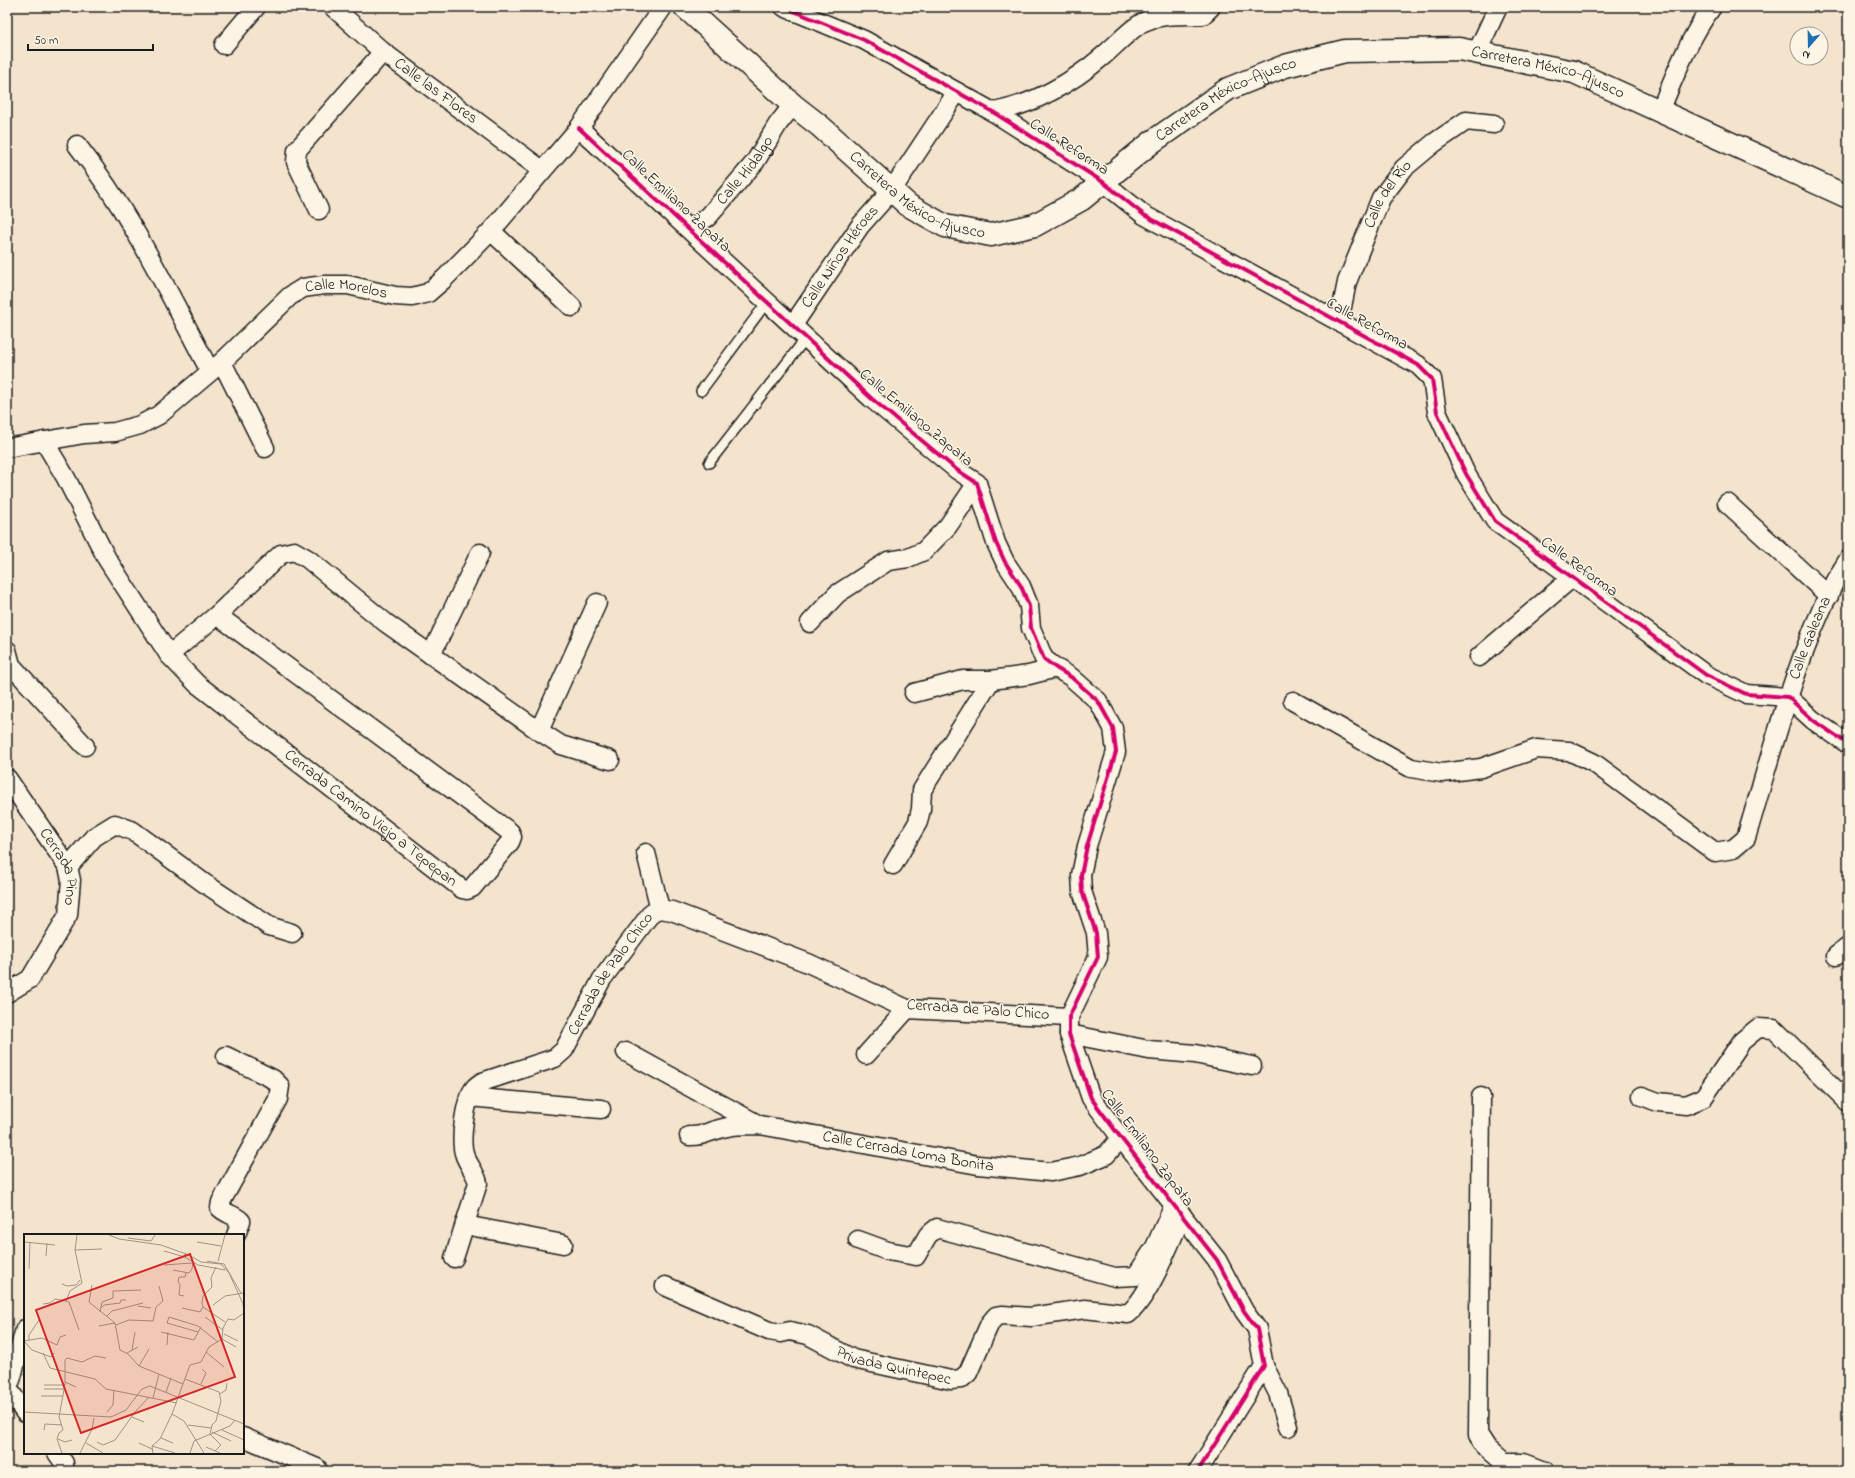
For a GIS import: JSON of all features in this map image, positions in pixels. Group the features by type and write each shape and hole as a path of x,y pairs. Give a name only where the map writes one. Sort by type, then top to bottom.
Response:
{"main road":[{"name":"Carretera México-Ajusco","path":"685,7 793,105 820,126 908,205 945,226 991,235 1035,225 1082,199 1152,142 1228,89 1285,66 1345,51 1458,49 1574,72 1848,197"}],"street":[{"path":"224,45 256,7"},
{"name":"Calle las Flores","path":"333,7 383,52 542,170"},
{"name":"Calle Morelos","path":"7,448 84,434 115,432 140,424 159,415 216,366 290,296 303,288 324,284 348,285 395,296 412,297 428,292 444,279 491,231 579,128 663,7"},
{"name":"Calle Reforma","path":"784,7 864,40 958,92 993,112 1103,182 1144,214 1418,365 1432,379 1437,412 1466,474 1495,521 1706,675 1746,694 1788,698"},
{"path":"993,112 1008,109 1030,101 1084,73 1144,21 1161,16 1203,15 1212,7"},
{"path":"1477,52 1498,7"},
{"path":"1660,111 1679,65 1701,22 1712,7"},
{"path":"319,210 296,162 297,150 383,52"},
{"name":"Calle Niños Héroes","path":"792,325 860,226 892,190 958,92"},
{"name":"Calle Hidalgo","path":"688,229 708,217 755,162 778,124 793,105"},
{"name":"Calle del Río","path":"1339,322 1347,282 1369,227 1382,198 1404,168 1434,143 1466,121 1494,124"},
{"name":"Calle Emiliano Zapata","path":"579,128 872,398 957,470 977,483 996,543 1005,562 1021,586 1029,606 1031,628 1044,659 1071,677 1098,701 1113,728 1116,752 1087,846 1081,875 1082,891 1096,932 1098,957 1069,1025 1091,1098 1217,1260 1244,1311 1257,1329 1264,1366 1278,1393 1288,1427"},
{"path":"77,145 97,171 140,240 265,448"},
{"path":"491,231 572,307"},
{"path":"44,441 66,478 107,558 169,655 217,615 281,554 294,551 308,559 386,623 539,731 561,745 610,760"},
{"path":"810,623 837,594 888,561 908,558 924,550 948,526 977,483"},
{"path":"1727,503 1829,596"},
{"path":"430,655 480,553"},
{"name":"Calle Galeana","path":"1293,701 1411,768 1442,773 1482,768 1536,749 1569,750 1594,763 1715,852 1733,850 1746,838 1788,698 1810,638 1836,579 1846,568"},
{"path":"1479,658 1573,578"},
{"path":"539,731 597,603"},
{"name":"Cerrada Camino Viejo a Tepepan","path":"169,655 197,684 455,884 467,890 472,888 510,842 512,837 510,832 217,615"},
{"path":"7,650 11,664 85,746"},
{"path":"914,694 963,680 991,680 1029,675 1056,668"},
{"path":"893,865 918,822 921,809 922,790 991,680"},
{"path":"1788,698 1813,720 1848,744"},
{"name":"Cerrada Pino","path":"7,778 68,867 71,880 68,915 30,979 7,993"},
{"path":"68,867 94,837 115,824 132,831 204,883 269,926 292,933"},
{"path":"646,853 660,909"},
{"name":"Cerrada de Palo Chico","path":"469,1097 474,1088 482,1082 554,1058 564,1050 602,979 652,912 660,909 672,911 808,963 907,1009 1069,1025 1149,1050 1195,1054 1252,1066"},
{"path":"866,1055 907,1009"},
{"path":"1642,1096 1658,1102 1686,1105 1703,1098 1742,1041 1758,1028 1774,1029 1848,1102"},
{"path":"626,1052 760,1125"},
{"path":"226,1056 274,1079 280,1086 278,1098 221,1202 220,1208 224,1212 238,1218 241,1221 236,1234"},
{"path":"454,1258 466,1225 478,1184 476,1176 465,1156 462,1147 469,1097 601,1109"},
{"path":"1481,1097 1478,1434 1500,1467 1524,1463 1545,1471"},
{"name":"Calle Cerrada Loma Bonita","path":"689,1136 698,1137 716,1130 742,1125 760,1125 978,1164 1051,1172 1080,1166 1106,1155 1121,1138"},
{"path":"858,1240 888,1251 916,1256 928,1235 937,1228 1116,1277 1136,1276 1178,1210"},
{"name":"Privada Quintepec","path":"665,1286 769,1331 781,1333 790,1331 808,1335 853,1359 951,1380 961,1379 968,1373 990,1323 996,1316 1035,1317 1085,1309 1128,1314 1135,1308 1161,1263 1178,1210"},
{"path":"466,1225 563,1244"},
{"path":"24,1333 12,1384 24,1411"},
{"path":"1198,1471 1264,1366"},
{"path":"244,1437 317,1468"}],"lane":[{"path":"700,391 768,302"},
{"path":"710,463 806,338"}],"cycle path":[{"path":"784,7 864,40 993,112 1103,182 1144,215 1418,365 1432,379 1437,412 1466,474 1495,521 1706,675 1746,694 1788,697 1813,720 1848,744"},
{"path":"579,128 871,398 957,470 977,483 996,543 1005,562 1021,586 1029,606 1031,628 1044,659 1071,677 1098,701 1113,728 1116,752 1087,846 1081,875 1082,891 1096,933 1098,957 1069,1017 1069,1034 1091,1098 1217,1260 1244,1311 1257,1329 1264,1366 1198,1471"}]}
